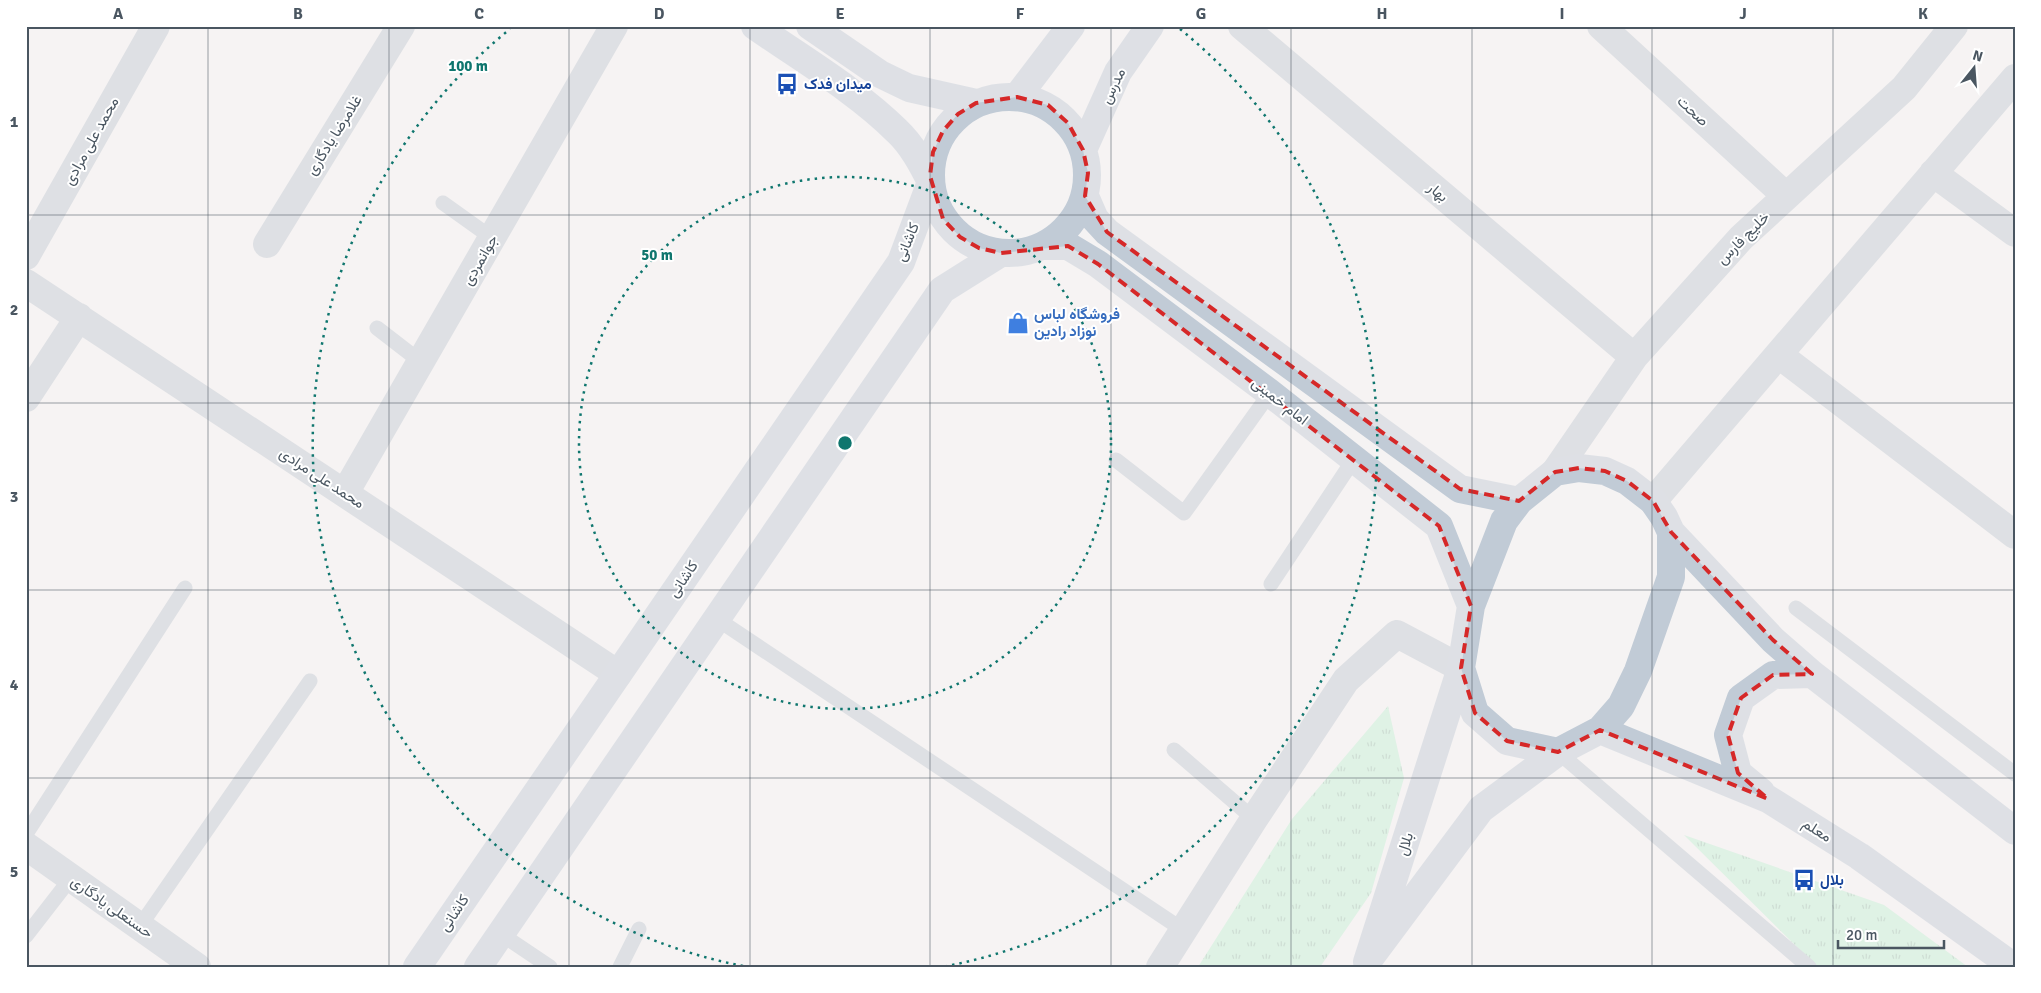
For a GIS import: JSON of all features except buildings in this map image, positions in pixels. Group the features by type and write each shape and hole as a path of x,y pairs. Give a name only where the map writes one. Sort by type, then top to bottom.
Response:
{"main road":[{"path":"755,26 867,104 898,132 920,160 931,182"},
{"path":"810,26 880,74 909,88 976,103 1017,97 1048,105 1068,124 1084,150 1088,173 1085,196 1076,216 1062,233 1044,246 1023,253 1000,253 979,248 960,236 944,219 934,198 930,176 933,152 943,131 958,114 976,103"},
{"path":"1017,97 1071,26"},
{"name":"مدرس","path":"1084,150 1118,72 1150,26"},
{"name":"کاشانی","path":"418,967 900,262 931,182"},
{"path":"1085,196 1095,219 1107,232 1460,489 1519,501"},
{"name":"امام خمینی","path":"1044,246 1068,246 1098,264 1270,393 1439,526 1470,606"},
{"path":"478,967 942,290 1000,253"},
{"path":"1555,472 1579,468 1605,471 1628,481 1652,502 1664,518 1671,532 1773,640 1812,674 2015,831"},
{"name":"بلال","path":"1366,964 1461,668 1470,606 1504,521 1519,501 1555,472"},
{"path":"1600,730 1621,706 1638,671 1661,608 1671,577 1671,532"},
{"path":"1461,668 1475,714 1507,740 1558,752"},
{"path":"1768,798 1738,773 1728,735 1741,698 1773,675 1812,674"},
{"name":"بلال","path":"1366,964 1481,809 1558,752 1600,730"},
{"name":"معلم","path":"1600,730 1768,798 1859,856 2014,967"}],"street":[{"name":"محمد علی مرادی","path":"26,256 156,26"},
{"name":"غلامرضا یادگاری","path":"267,244 401,26"},
{"name":"جوانمردی","path":"345,493 614,26"},
{"name":"بهار","path":"1242,26 1634,357"},
{"name":"صحت","path":"1601,26 1786,196"},
{"name":"خلیج فارس","path":"1555,472 1634,357 1740,238 1904,88 1954,26"},
{"path":"1652,502 2015,78"},
{"path":"1933,173 2015,233"},
{"name":"محمد علی مرادی","path":"26,283 618,674"},
{"path":"26,398 79,317"},
{"path":"1779,355 2015,535"},
{"path":"1160,967 1254,819 1346,680 1397,634 1461,668"},
{"name":"حسنعلی یادگاری","path":"26,846 197,967"}],"lane":[{"path":"443,203 492,238"},
{"path":"377,328 421,362"},
{"path":"1116,460 1184,513 1270,393"},
{"path":"1271,584 1354,459"},
{"path":"26,834 185,588"},
{"path":"1796,608 2015,774"},
{"path":"717,619 1183,930"},
{"path":"140,926 310,681"},
{"path":"1174,750 1254,819"},
{"path":"1558,752 1809,967"},
{"path":"26,936 71,878"},
{"path":"620,967 639,929"},
{"path":"501,934 550,967"}],"highlighted area":[{"path":"1017,97 1048,105 1068,123 1083,150 1088,173 1085,196 1107,232 1460,489 1519,501 1555,472 1579,468 1605,471 1627,481 1653,501 1671,532 1773,640 1812,674 1773,675 1741,698 1728,735 1738,773 1768,799 1600,730 1558,752 1507,741 1475,713 1461,668 1471,606 1439,526 1098,264 1068,246 1001,253 979,248 960,237 943,219 930,176 933,152 943,131 958,114 976,103"}],"green space":[{"path":"1388,706 1404,778 1371,893 1320,967 1198,967 1292,819"},
{"path":"1684,835 1884,905 1968,967 1817,967"}],"place":[{"name":"میدان فدک","path":"787,84"},
{"name":"فروشگاه لباس نوزاد رادین","path":"1018,323"},
{"name":"بلال","path":"1804,880"}]}
